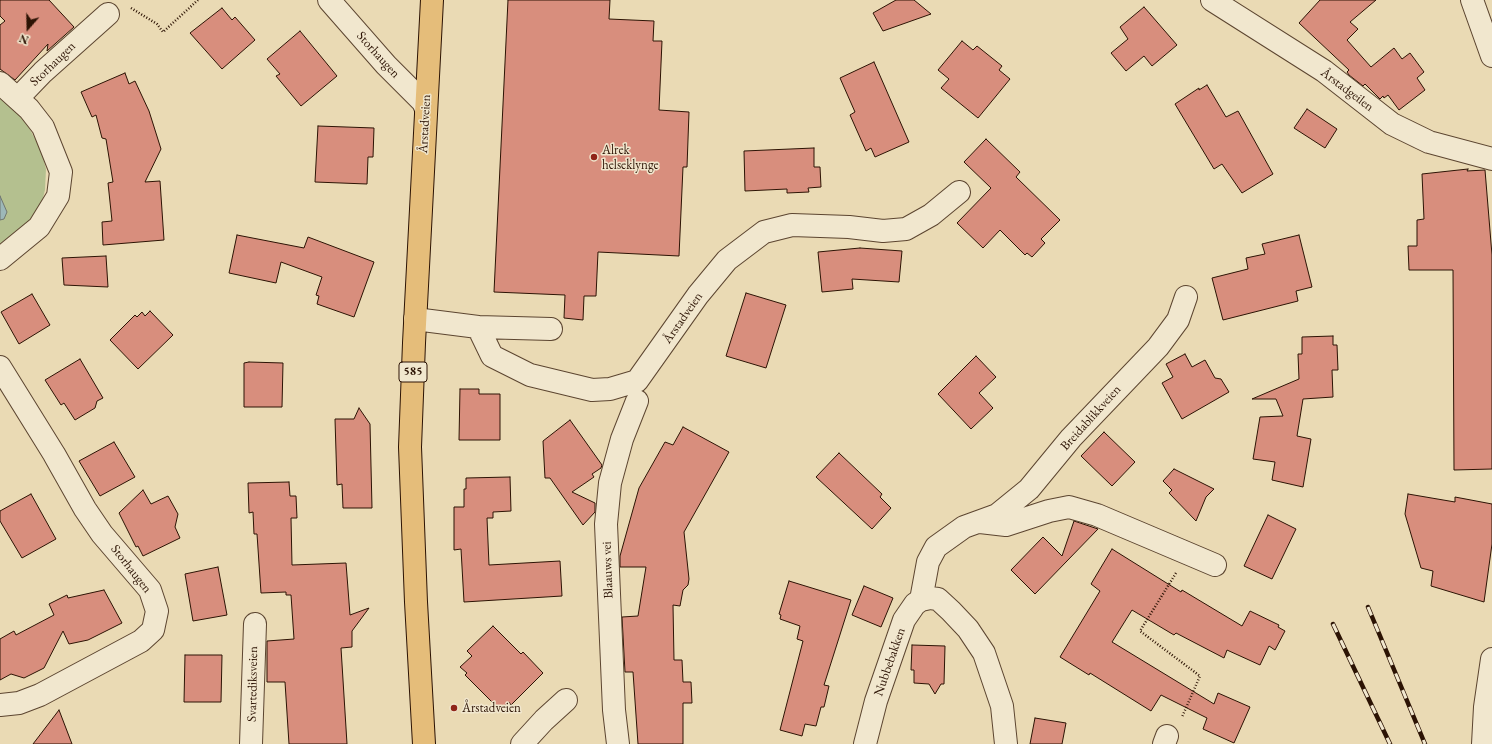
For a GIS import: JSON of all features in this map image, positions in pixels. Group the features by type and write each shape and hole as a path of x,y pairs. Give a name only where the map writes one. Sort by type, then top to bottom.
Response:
{"main road":[{"name":"Årstadveien","path":"424,744 410,447 415,319 432,0"}],"street":[{"name":"Storhaugen","path":"330,0 386,65 423,102 426,109"},
{"name":"Årstadgeilen","path":"1212,0 1324,72 1392,124 1429,142 1492,160"},
{"path":"1472,0 1492,56"},
{"name":"Storhaugen","path":"18,98 43,72 117,10"},
{"path":"0,83 29,109 43,127 61,172 58,196 39,228 0,259"},
{"name":"Årstadveien","path":"478,327 492,356 530,375 592,390 610,389 636,381 698,295 727,260 764,232 792,225 849,227 883,231 906,229 931,215 959,192"},
{"name":"Breidablikkveien","path":"922,600 928,562 936,547 964,527 997,515 1029,489 1071,438 1158,347 1178,320 1186,297"},
{"path":"415,319 478,327 551,329"},
{"name":"Storhaugen","path":"0,367 85,509 102,534 150,590 157,611 153,630 141,641 40,695 19,703 0,705"},
{"name":"Blaauws vei","path":"618,744 614,710 606,524 610,483 622,439 637,401"},
{"path":"979,521 1006,525 1049,511 1069,508 1097,515 1215,565"},
{"path":"922,600 930,598 940,601 968,629 984,653 1002,706 1006,744"},
{"name":"Nubbebakken","path":"865,744 876,701 897,636 915,604 922,600"},
{"name":"Svartediksveien","path":"251,744 254,624"},
{"path":"1483,744 1485,707 1492,659"},
{"path":"522,744 544,720 566,700"}],"path":[{"path":"117,10 157,24 163,32 198,0"},
{"path":"1178,570 1140,631 1200,676 1189,701"}],"green space":[{"path":"0,98 7,102 27,124 41,150 46,169 45,190 41,206 32,221 0,244"}],"water":[{"path":"0,196 7,212 4,219 0,220"}],"building":[{"path":"0,0 49,0 74,27 47,51 48,44 15,80 0,69 0,25 5,21 0,16"},
{"name":"Alrek helseklynge","path":"508,0 610,0 609,19 654,21 653,41 662,41 659,110 689,112 687,167 683,167 679,256 598,252 596,296 584,296 583,320 564,318 565,295 494,292"},
{"path":"896,0 914,0 931,14 883,31 873,13"},
{"path":"1320,0 1376,0 1350,22 1358,29 1347,40 1371,67 1394,48 1402,59 1410,53 1424,72 1417,78 1425,90 1399,110 1388,95 1384,98 1383,96 1380,99 1365,84 1363,86 1349,75 1347,72 1349,70 1299,23"},
{"path":"1144,7 1177,45 1152,66 1144,56 1126,71 1111,53 1128,39 1120,27"},
{"path":"222,8 232,20 235,17 255,40 222,69 190,33"},
{"path":"300,31 337,76 301,106 276,76 280,74 267,59"},
{"path":"962,41 973,50 977,46 1002,66 999,70 1010,79 978,118 941,88 949,79 938,70"},
{"path":"874,62 909,142 875,157 871,148 866,151 850,115 855,112 840,78"},
{"path":"125,73 129,84 135,81 149,111 161,149 145,182 160,181 164,240 103,245 102,222 112,221 108,183 113,182 106,139 102,138 96,115 92,117 81,92"},
{"path":"1207,85 1226,117 1238,111 1273,174 1242,193 1222,164 1214,169 1175,104 1199,88 1199,90"},
{"path":"1307,109 1337,129 1325,148 1294,128"},
{"path":"318,126 374,128 373,157 368,157 367,184 315,182"},
{"path":"986,139 1020,172 1016,177 1060,220 1041,239 1045,243 1032,257 1027,253 1025,255 1000,230 983,248 957,223 991,188 964,162"},
{"path":"814,148 814,167 820,167 821,187 808,188 809,192 787,193 787,189 745,191 744,151"},
{"path":"1468,169 1467,171 1485,170 1492,255 1492,469 1454,470 1453,270 1409,270 1408,246 1417,246 1417,220 1424,219 1422,174"},
{"path":"237,235 304,248 308,237 374,262 354,317 317,304 319,296 316,295 322,277 281,262 276,283 229,273"},
{"path":"1299,235 1312,287 1296,291 1298,301 1223,320 1212,278 1248,269 1246,258 1265,254 1262,244"},
{"path":"860,248 902,251 899,282 852,279 853,289 822,292 818,252"},
{"path":"106,256 108,287 64,285 62,258"},
{"path":"746,293 786,305 766,368 726,356"},
{"path":"32,294 50,325 19,344 1,312"},
{"path":"150,311 173,335 138,369 110,340 135,315 137,317 142,312 145,316"},
{"path":"1333,336 1333,345 1337,345 1338,370 1332,370 1333,397 1303,399 1297,436 1311,439 1303,487 1272,480 1275,462 1253,459 1260,417 1283,416 1276,399 1252,399 1299,379 1298,354 1302,354 1302,337"},
{"path":"1185,354 1192,367 1205,360 1215,378 1221,379 1229,392 1182,419 1162,383 1173,377 1166,364"},
{"path":"976,356 996,377 979,393 993,408 971,429 938,394"},
{"path":"80,359 103,398 97,401 95,408 75,420 64,403 61,405 45,380"},
{"path":"244,363 283,363 282,407 244,407"},
{"path":"460,389 479,389 479,394 500,394 500,440 459,440"},
{"path":"359,408 370,424 372,508 343,508 342,484 337,485 335,419 354,419"},
{"path":"570,420 602,465 601,468 592,474 594,477 572,492 595,503 595,512 583,525 550,478 545,478 543,441"},
{"path":"683,427 729,452 684,532 689,579 688,585 683,590 680,606 673,605 674,660 682,660 683,682 691,682 692,703 683,703 683,744 638,744 633,672 625,672 622,617 638,616 646,567 620,567 620,556 639,488 665,442 673,445"},
{"path":"1104,432 1135,462 1112,486 1081,456"},
{"path":"114,442 135,477 100,496 79,461"},
{"path":"839,453 882,494 880,497 891,508 872,529 816,477"},
{"path":"1174,469 1214,489 1206,497 1196,521 1169,493 1172,490 1163,481"},
{"path":"510,477 511,511 493,512 493,518 487,518 489,565 560,561 562,596 464,602 461,549 454,550 454,507 464,507 464,489 466,489 466,478"},
{"path":"289,482 290,496 296,496 297,518 291,518 292,565 346,563 350,615 369,608 352,631 352,647 341,648 347,744 289,744 285,682 267,682 267,641 294,639 291,595 286,595 286,592 261,593 257,534 254,534 253,512 249,513 248,483"},
{"path":"143,490 151,504 168,496 178,514 175,527 180,538 143,556 138,546 136,547 119,513"},
{"path":"31,494 56,539 22,558 0,521 0,511"},
{"path":"1408,494 1455,502 1455,497 1492,504 1492,544 1484,602 1431,586 1433,571 1421,568 1405,514"},
{"path":"1268,515 1296,529 1272,579 1244,566"},
{"path":"1074,521 1098,529 1035,594 1011,570 1043,537 1062,556"},
{"path":"1112,549 1181,592 1182,590 1242,626 1250,611 1279,625 1278,627 1285,631 1275,650 1269,646 1260,665 1227,650 1224,658 1176,633 1174,635 1132,610 1112,642 1214,704 1218,693 1250,707 1234,743 1203,729 1207,718 1161,695 1151,711 1090,673 1089,675 1060,657 1100,591 1091,584"},
{"path":"218,567 227,615 193,621 185,574"},
{"path":"789,581 851,600 824,685 829,686 824,707 821,707 816,726 805,724 802,736 780,730 803,641 797,639 800,626 780,619 781,615 779,614"},
{"path":"864,586 893,598 881,627 852,615"},
{"path":"104,590 122,623 88,640 69,644 63,631 44,668 24,678 11,674 0,680 0,639 14,631 16,635 54,615 49,604 67,595 68,598"},
{"path":"493,626 521,654 523,652 543,673 511,705 509,702 500,710 465,675 467,673 460,667 472,656 467,651"},
{"path":"912,645 945,646 944,684 941,684 935,694 929,684 914,683 914,670 911,670"},
{"path":"185,655 222,655 221,702 184,702"},
{"path":"59,710 72,744 33,744"},
{"path":"1035,718 1066,723 1062,744 1030,744"}],"railway":[{"path":"1368,607 1425,744"},
{"path":"1333,624 1390,744"}],"place":[{"name":"Alrek helseklynge","path":"594,157"},
{"name":"Årstadveien","path":"454,708"}]}
